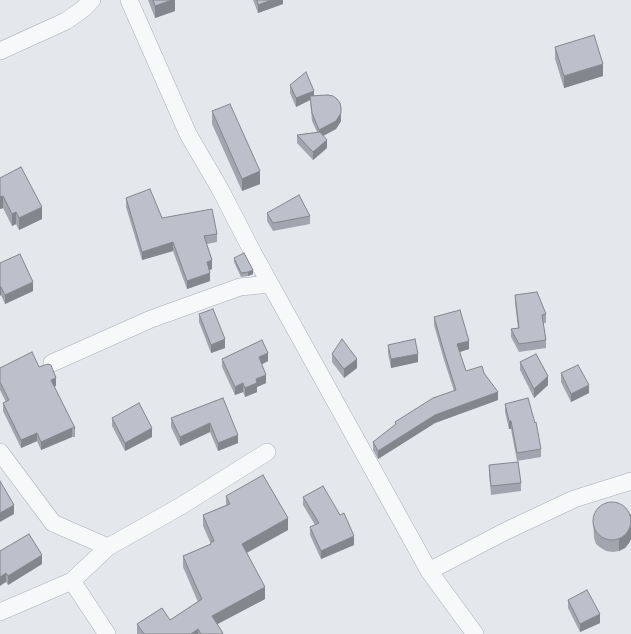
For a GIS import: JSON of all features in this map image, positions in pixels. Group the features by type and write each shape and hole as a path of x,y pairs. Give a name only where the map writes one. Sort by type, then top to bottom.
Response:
{"street":[{"path":"0,51 66,21 83,9 92,0"},
{"path":"128,0 188,134 220,189 253,253 429,570 475,634"},
{"path":"52,363 166,313 240,287 270,284"},
{"path":"0,452 53,522 108,547"},
{"path":"0,612 72,581 108,547 181,506 267,452"},
{"path":"429,570 574,498 631,481"},
{"path":"72,581 107,634"}],"building":[{"path":"153,0 172,0 155,6"},
{"path":"257,0 271,0 258,5"},
{"path":"594,35 603,64 564,76 555,47"},
{"path":"306,72 314,91 296,98 290,85"},
{"path":"310,96 333,96 340,103 341,113 336,121 319,130 312,113"},
{"path":"230,104 260,171 242,179 212,111"},
{"path":"320,132 327,140 313,152 297,135"},
{"path":"21,167 42,207 19,218 16,212 12,214 3,196 0,197 0,178"},
{"path":"150,189 162,218 212,209 217,234 204,236 212,260 207,262 210,273 187,281 173,242 142,252 126,198"},
{"path":"299,195 310,216 273,223 267,213"},
{"path":"244,253 253,270 241,273 234,258"},
{"path":"20,254 33,282 5,295 0,287 0,263"},
{"path":"537,292 546,314 542,315 546,340 519,344 511,329 519,328 515,295"},
{"path":"213,309 225,339 211,345 199,314"},
{"path":"460,310 469,341 457,344 466,371 482,366 484,373 498,392 435,415 378,451 373,442 396,424 395,422 433,398 456,390 434,317"},
{"path":"342,339 357,359 344,369 332,354"},
{"path":"415,339 418,354 391,359 388,345"},
{"path":"262,340 268,353 259,357 266,375 256,379 257,383 245,388 243,383 235,387 222,359"},
{"path":"32,352 39,367 48,364 51,365 56,378 51,380 75,428 41,442 37,433 21,440 3,403 9,400 0,382 0,368"},
{"path":"536,354 548,376 534,389 520,362"},
{"path":"578,365 589,385 571,394 561,373"},
{"path":"223,398 238,435 218,443 210,423 180,437 171,418"},
{"path":"528,398 535,423 536,422 541,449 517,453 511,421 509,421 505,404"},
{"path":"139,403 152,428 125,443 112,418"},
{"path":"518,462 521,483 491,486 489,465"},
{"path":"263,475 288,518 242,544 265,587 212,616 223,633 221,634 201,634 198,629 191,634 144,634 137,624 162,608 170,620 202,599 183,556 211,544 211,542 214,541 203,515 230,504 226,496"},
{"path":"0,481 14,505 0,513"},
{"path":"323,486 340,515 344,513 354,536 321,551 310,527 319,523 303,497"},
{"path":"608,502 616,502 626,507 630,514 630,528 626,535 616,540 608,540 598,535 596,532 593,525 593,517 598,507 601,505"},
{"path":"29,534 42,555 8,576 6,573 0,577 0,551"},
{"path":"587,590 600,614 580,624 568,600"}]}
